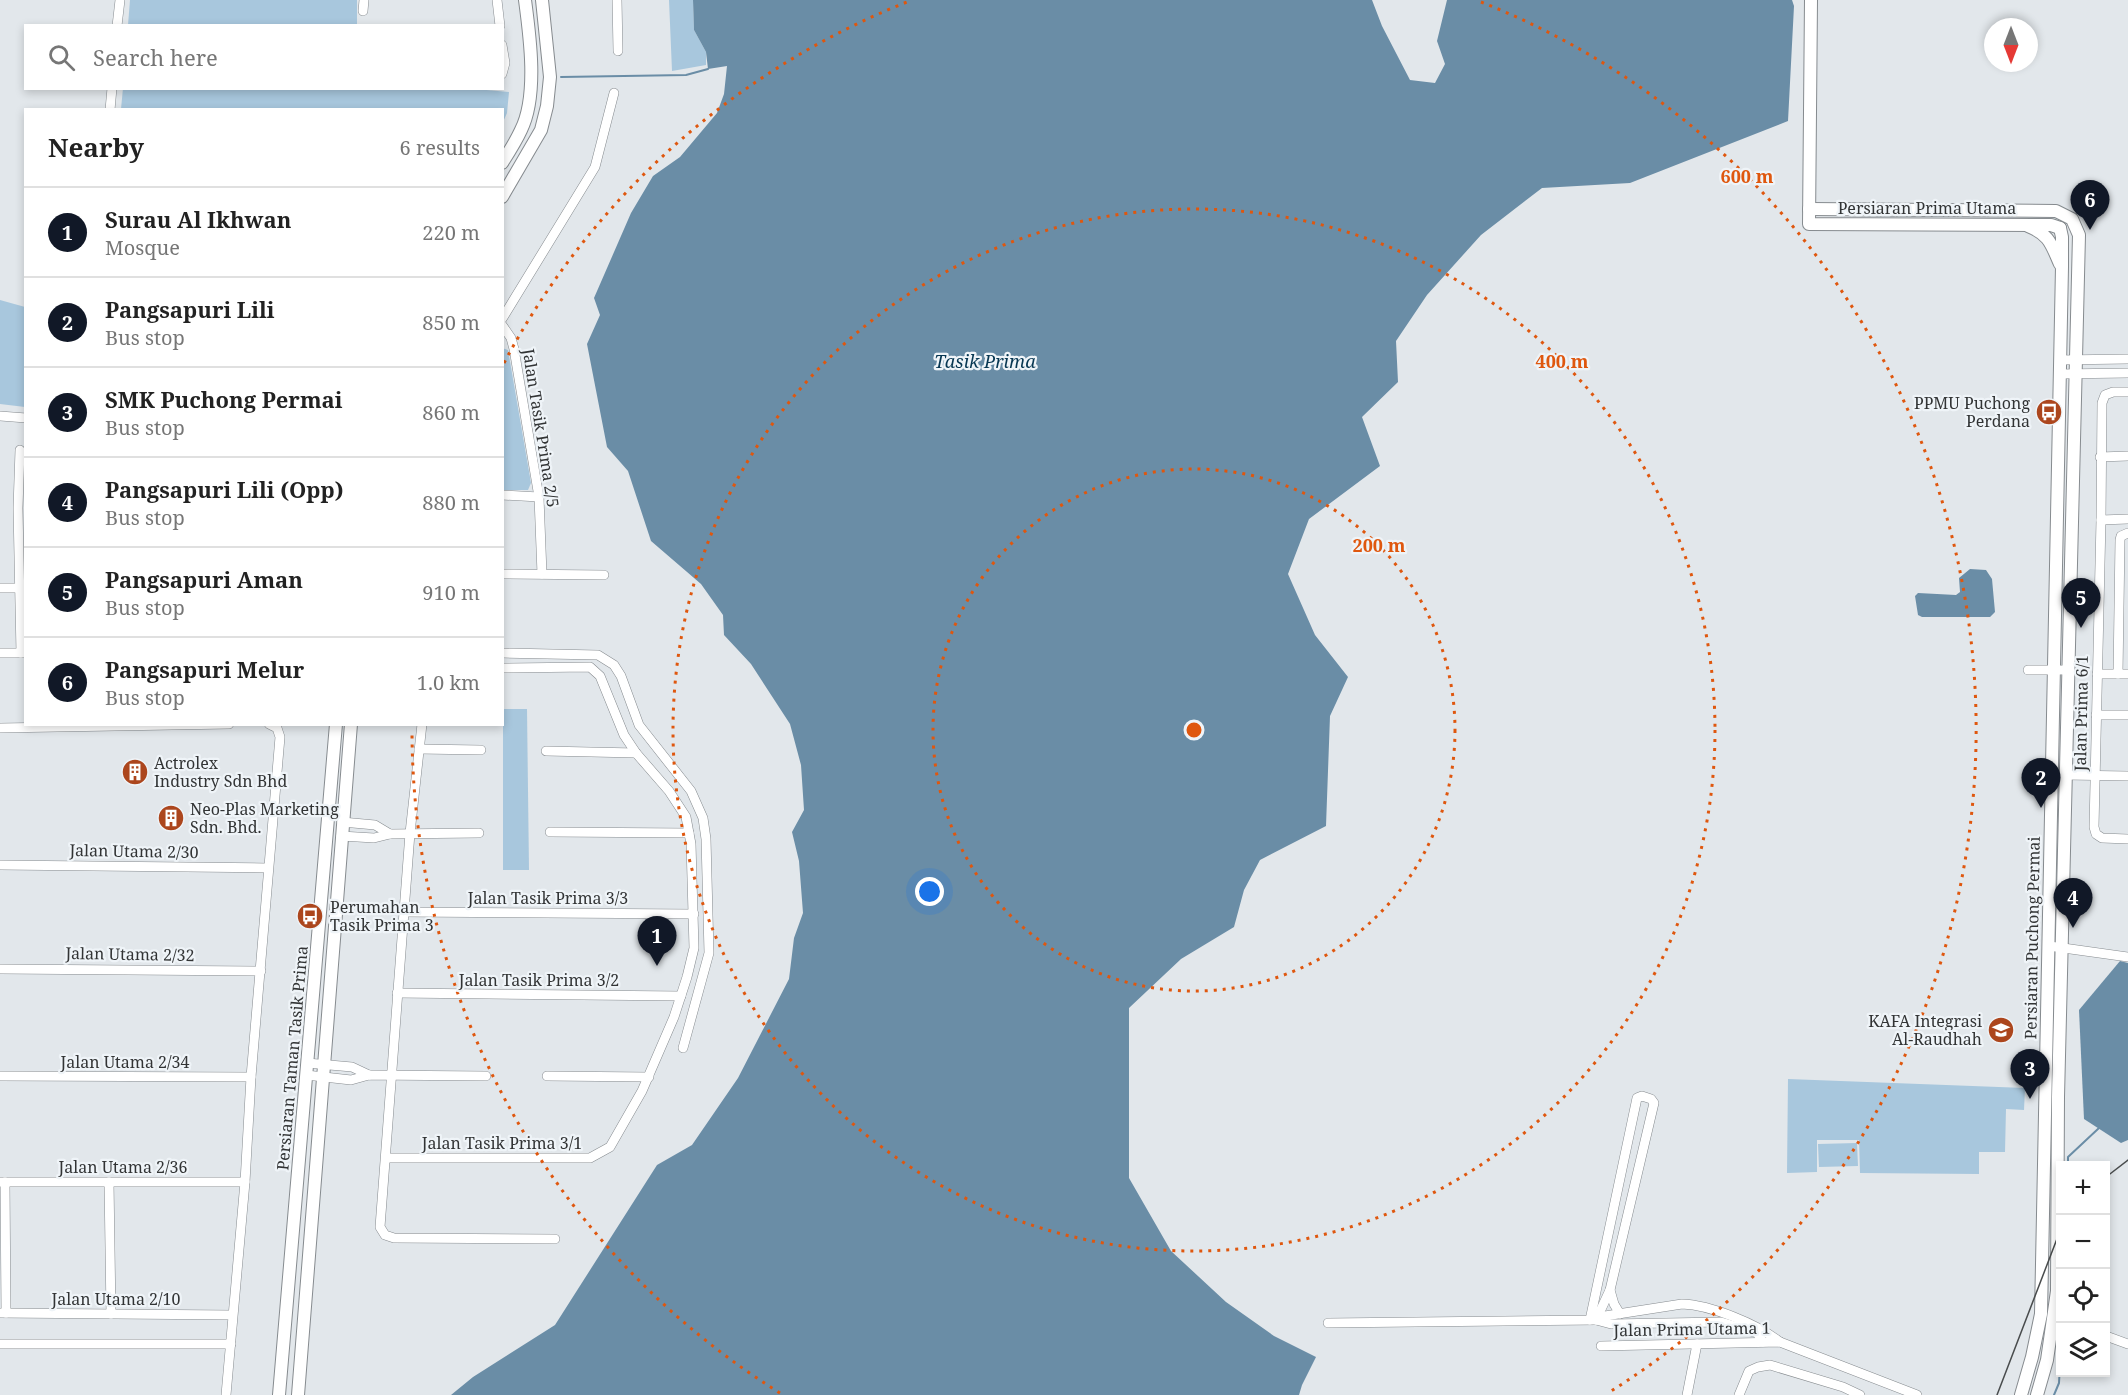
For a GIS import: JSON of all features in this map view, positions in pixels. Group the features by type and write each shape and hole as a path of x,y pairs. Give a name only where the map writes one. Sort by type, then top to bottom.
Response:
{"main road":[{"path":"504,160 522,129 528,111 531,39 525,0"},
{"path":"504,194 541,130 547,106 550,77 542,0"},
{"path":"1809,209 1811,0"},
{"name":"Persiaran Prima Utama","path":"2060,228 2051,225 1809,224 1809,209 2056,211 2072,219"},
{"path":"1999,211 1999,226"},
{"path":"2060,228 2072,219"},
{"name":"Persiaran Puchong Permai","path":"2059,1269 2058,1097 2079,235 2072,219"},
{"path":"2026,225 2041,231 2052,243 2062,267"},
{"name":"Persiaran Puchong Permai","path":"2037,1395 2047,1360 2052,1316 2049,946 2062,267 2060,228"},
{"name":"Persiaran Taman Tasik Prima","path":"279,1395 336,726"},
{"name":"Persiaran Taman Tasik Prima","path":"298,1395 351,726"},
{"name":"Persiaran Puchong Permai","path":"2022,1395 2032,1357 2052,1316"},
{"path":"2049,1346 2056,1338"}],"street":[{"path":"117,24 120,0"},
{"path":"363,10 364,0"},
{"path":"497,0 500,24"},
{"path":"617,0 618,51"},
{"path":"110,108 112,90"},
{"path":"504,316 596,167 614,93"},
{"name":"Jalan Tasik Prima 2/5","path":"504,328 511,338 514,349 539,497 542,574"},
{"path":"2060,360 2128,359"},
{"path":"2060,374 2128,373"},
{"name":"Jalan Prima 6/1","path":"2128,392 2113,392 2104,395 2102,403 2095,776 2096,834 2102,838 2128,839"},
{"path":"0,416 24,418"},
{"path":"0,653 23,653 20,588 20,450"},
{"path":"2100,457 2128,456"},
{"path":"504,495 539,497"},
{"path":"2101,520 2128,519"},
{"path":"2118,674 2120,540 2121,536 2128,533"},
{"path":"504,574 604,576"},
{"path":"0,588 20,588"},
{"path":"504,653 598,655 614,665 621,676 639,725 691,791 703,818 706,839 709,953 683,1048"},
{"name":"Jalan Tasik Prima 3/1","path":"386,1158 590,1158 610,1147 649,1077 681,996 694,948 694,914 686,817 669,791 636,753 624,735 600,676 590,667 504,668"},
{"path":"2028,670 2068,670"},
{"path":"2097,674 2128,674"},
{"path":"2096,715 2128,715"},
{"path":"0,728 114,726"},
{"path":"226,1395 280,737 277,728 273,726"},
{"path":"422,726 403,912 380,1227 385,1235 394,1238 555,1239"},
{"path":"419,750 481,750"},
{"path":"546,751 636,753"},
{"path":"2066,775 2128,776"},
{"path":"342,822 375,825 390,834"},
{"path":"550,832 689,833"},
{"path":"341,836 374,838 410,833 479,833"},
{"name":"Jalan Utama 2/30","path":"0,865 268,868"},
{"name":"Jalan Tasik Prima 3/3","path":"403,912 694,914"},
{"path":"2049,946 2128,957"},
{"name":"Jalan Utama 2/32","path":"0,969 261,971"},
{"name":"Jalan Tasik Prima 3/2","path":"398,993 681,996"},
{"path":"307,1069 323,1071 352,1067 369,1076 486,1076"},
{"name":"Jalan Utama 2/34","path":"0,1076 251,1077"},
{"path":"547,1076 649,1077"},
{"path":"1642,1096 1651,1098 1654,1103 1610,1290 1593,1320 1637,1098 1642,1096"},
{"path":"3,1182 3,1313"},
{"name":"Jalan Utama 2/36","path":"3,1182 245,1182"},
{"path":"109,1182 111,1314"},
{"path":"1610,1290 1620,1314"},
{"path":"1593,1320 1664,1306 1694,1305 1759,1328 1780,1342"},
{"name":"Jalan Utama 2/10","path":"3,1313 232,1315"},
{"path":"1328,1323 1593,1320 1611,1324 1721,1322 1757,1333 1763,1342"},
{"path":"2110,1337 2128,1344"},
{"name":"Jalan Prima Utama 1","path":"1601,1346 1780,1342 1917,1395"},
{"path":"0,1344 231,1344"},
{"path":"1687,1395 1697,1344"},
{"path":"1739,1395 1749,1371 1770,1365 1843,1387 1860,1395"}],"shaded area":[{"path":"130,0 357,0 357,24 128,24"},
{"path":"669,0 693,0 694,30 706,52 706,65 672,71"},
{"path":"123,90 486,90 509,92 504,120 504,108 121,108"},
{"path":"0,300 24,307 24,407 0,404"},
{"path":"504,349 508,350 531,483 528,490 504,490"},
{"path":"504,709 527,709 529,870 503,870"},
{"path":"1788,1079 2025,1088 2024,1110 2006,1109 2005,1152 1979,1152 1979,1174 1860,1173 1859,1140 1817,1140 1817,1172 1787,1173"},
{"path":"1857,1143 1858,1166 1819,1167 1818,1144"}],"water":[{"name":"Tasik Prima","path":"693,0 1372,0 1382,26 1410,80 1435,83 1445,64 1437,41 1447,0 1792,0 1794,6 1788,121 1630,183 1542,188 1481,235 1427,295 1396,341 1398,382 1362,417 1380,466 1309,519 1288,574 1315,635 1348,677 1330,716 1326,826 1260,860 1244,890 1234,927 1181,959 1129,1008 1129,1178 1171,1251 1226,1302 1274,1336 1316,1357 1299,1395 451,1395 473,1377 555,1325 657,1165 692,1145 738,1078 789,979 794,938 803,913 799,861 792,832 804,810 801,765 790,724 751,664 724,635 723,615 701,584 651,541 628,471 607,447 587,344 600,315 594,298 631,213 653,176 680,157 717,113 724,94 727,66 708,69 706,52 694,30"},
{"path":"1970,569 1986,570 1992,579 1995,612 1990,617 1922,617 1918,615 1915,596 1918,593 1956,595 1960,592 1959,578"},
{"path":"2120,961 2128,963 2128,1140 2121,1143 2084,1119 2079,1010"}],"waterway":[{"path":"561,77 686,75 708,69"},
{"path":"2068,1161 2068,1157 2099,1128"},
{"path":"2054,1395 2059,1377"}],"tram line":[{"path":"2110,1174 2128,1160"},
{"path":"1997,1395 2056,1241"}],"place":[{"name":"Pangsapuri Melur","path":"2090,230"},
{"name":"PPMU Puchong Perdana","path":"2049,412"},
{"name":"Pangsapuri Aman","path":"2081,628"},
{"name":"Actrolex Industry Sdn Bhd","path":"135,772"},
{"name":"Pangsapuri Lili","path":"2041,808"},
{"name":"Neo-Plas Marketing Sdn. Bhd.","path":"171,818"},
{"name":"Perumahan Tasik Prima 3","path":"310,916"},
{"name":"Pangsapuri Lili (Opp)","path":"2073,928"},
{"name":"Surau Al Ikhwan","path":"657,966"},
{"name":"KAFA Integrasi Al-Raudhah","path":"2001,1030"},
{"name":"SMK Puchong Permai","path":"2030,1099"}]}
